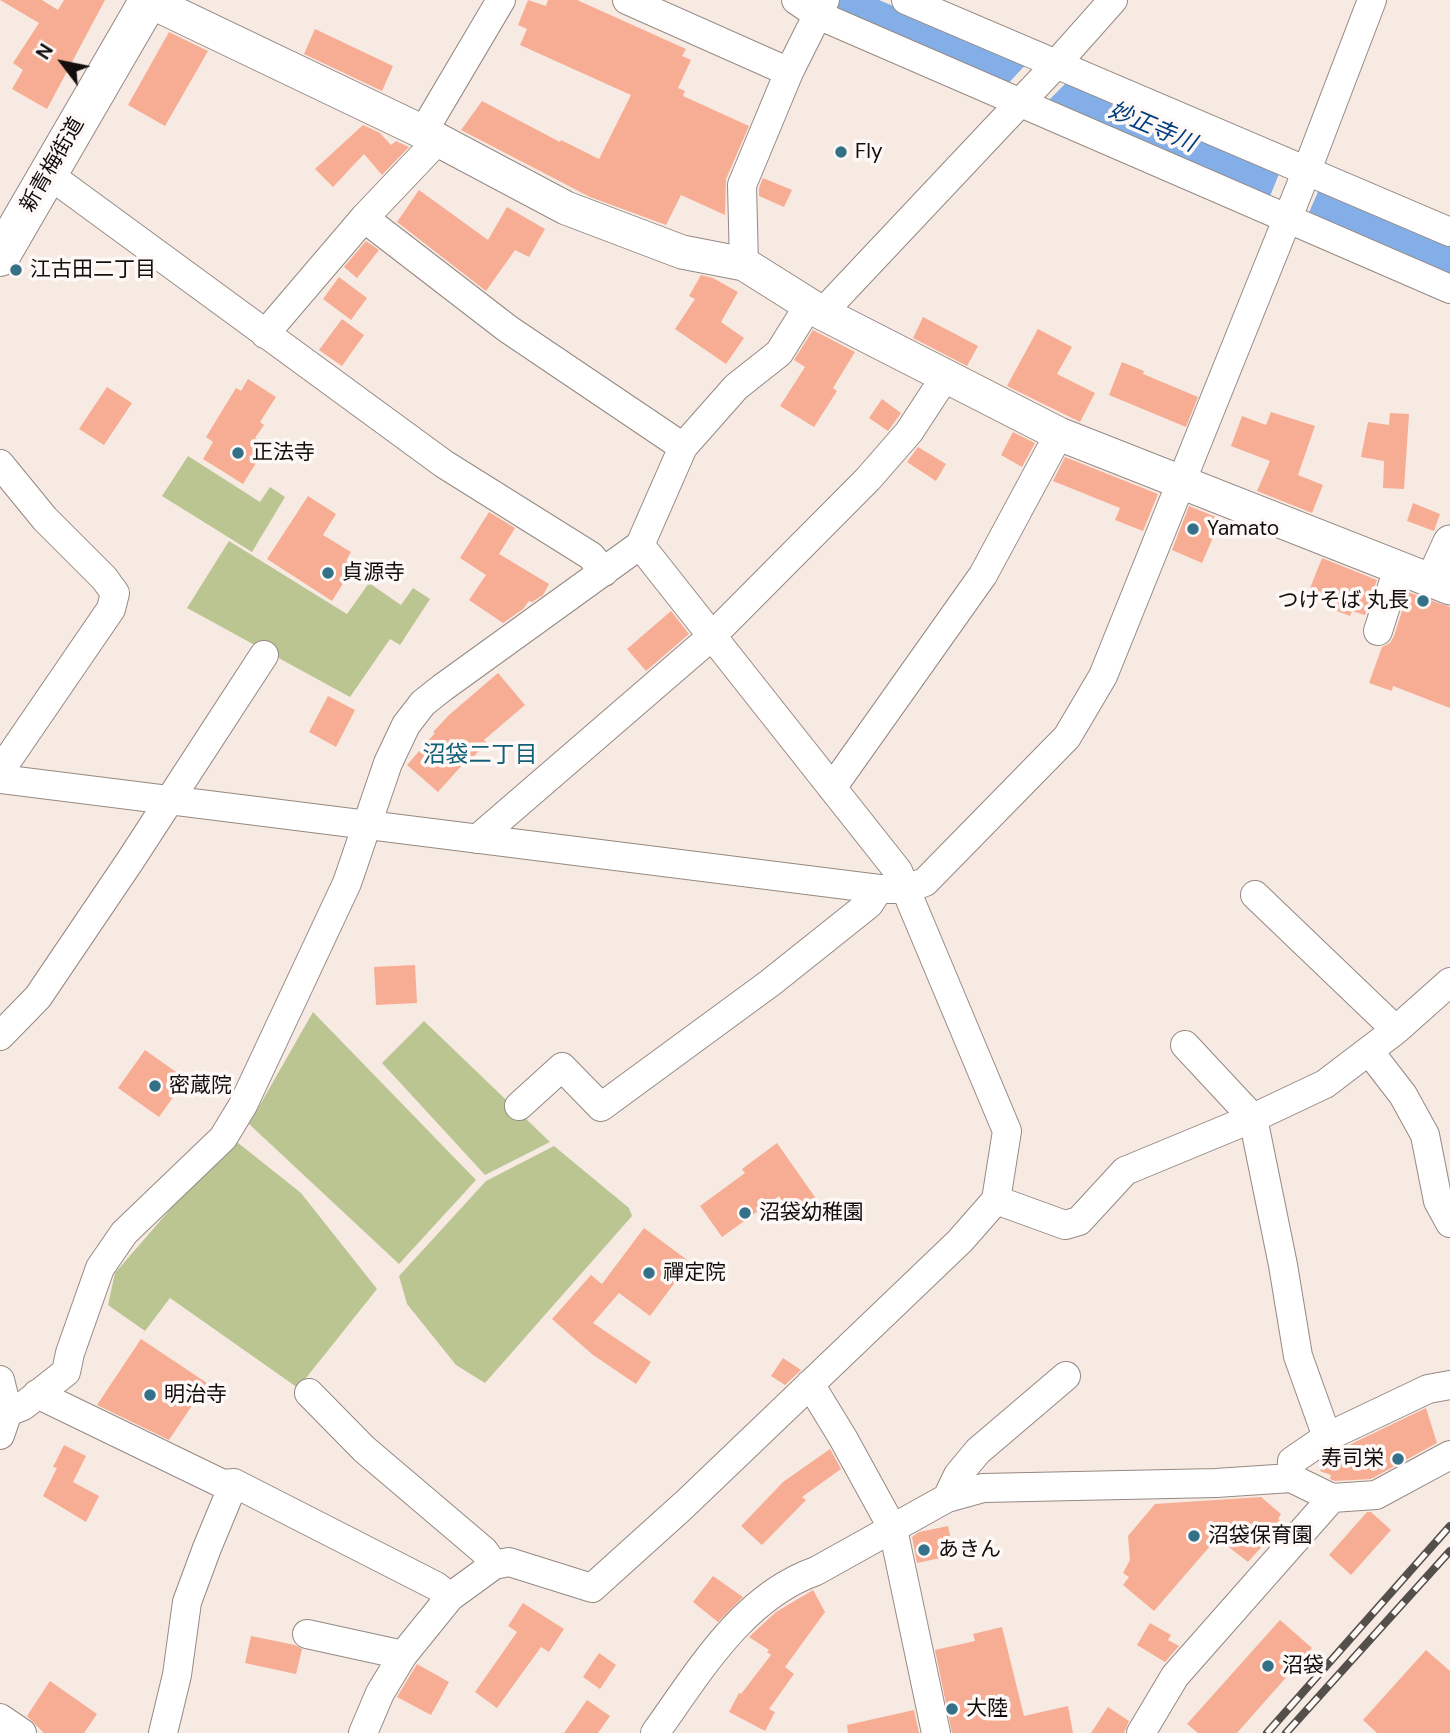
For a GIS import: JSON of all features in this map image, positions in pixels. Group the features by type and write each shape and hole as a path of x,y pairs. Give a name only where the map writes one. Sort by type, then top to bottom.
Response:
{"main road":[{"name":"新青梅街道","path":"0,257 148,0"}],"street":[{"path":"148,0 430,136 566,208 682,252 744,264 816,309 1059,434 1441,585 1450,542"},
{"path":"265,334 430,136 501,0"},
{"path":"627,0 789,72"},
{"path":"906,0 1053,68 1304,175 1450,232"},
{"path":"4,1424 66,1372 70,1353 100,1268 124,1233 223,1138 243,1105 347,883 388,763 406,725 423,703 640,545 683,447 736,387 779,353 816,309 1053,68 1113,0"},
{"path":"0,779 892,889 925,882 1067,737 1103,676 1372,0"},
{"path":"744,264 742,185 815,6 1288,213 1450,289"},
{"path":"48,174 444,464 591,556 604,572"},
{"path":"364,218 508,329 683,447"},
{"path":"477,839 711,637 868,479 909,432 945,377"},
{"path":"832,788 983,575 1059,434"},
{"path":"0,464 45,519 104,578 115,593 111,608 0,771"},
{"path":"519,1106 562,1067 601,1107 892,889 898,871 640,545"},
{"path":"1378,631 1398,568"},
{"path":"0,1036 38,996 130,861 264,655"},
{"path":"363,1733 380,1693 403,1655 450,1597 494,1565 509,1562 592,1588 684,1505 946,1256 996,1200 1007,1131 892,889"},
{"path":"1255,895 1396,1030"},
{"path":"996,1200 1065,1225 1079,1221 1125,1171 1253,1118 1325,1084 1396,1030 1450,982"},
{"path":"1185,1045 1253,1118 1283,1265 1297,1352 1327,1437"},
{"path":"1369,1051 1403,1096 1424,1135 1437,1201 1450,1223"},
{"path":"947,1498 958,1475 978,1451 1066,1376"},
{"path":"0,1380 4,1424"},
{"path":"810,1384 893,1529 936,1733"},
{"path":"1291,1478 1292,1461 1327,1437 1428,1389 1450,1385"},
{"path":"309,1393 364,1449 484,1551 494,1565"},
{"path":"37,1394 223,1484 234,1483 436,1586 450,1597"},
{"path":"655,1733 735,1627 766,1597 795,1578 816,1571 947,1498 983,1488 1216,1483 1291,1478 1332,1498 1376,1495 1450,1455"},
{"path":"163,1733 177,1675 187,1602 234,1483"},
{"path":"1141,1733 1175,1675 1332,1498"},
{"path":"307,1634 403,1655"},
{"path":"0,1718 22,1733"}],"green space":[{"path":"188,456 260,502 270,487 285,497 252,552 162,496"},
{"path":"229,541 347,614 369,583 401,605 413,588 430,599 400,645 390,639 350,697 187,608"},
{"path":"313,1012 476,1180 399,1264 249,1124"},
{"path":"424,1021 550,1142 485,1175 382,1063"},
{"path":"232,1138 301,1193 377,1289 298,1388 170,1298 145,1331 108,1305 115,1273"},
{"path":"554,1146 629,1208 632,1216 485,1383 456,1365 407,1304 399,1276 486,1181"}],"water":[{"name":"妙正寺川","path":"804,0 879,0 1450,242 1450,277"}],"pier":[{"path":"1029,61 1071,78 1044,105 1004,88"},
{"path":"1281,169 1321,185 1307,217 1268,201"}],"building":[{"path":"0,0 42,0 58,10 64,0 105,0 47,109 12,89 23,70 13,63 39,23"},
{"path":"528,0 546,6 548,0 577,0 686,49 682,56 691,60 678,88 685,91 683,96 749,126 726,179 725,215 681,195 666,225 590,197 461,130 482,101 599,159 631,95 520,45 527,29 518,25"},
{"path":"315,29 393,66 382,91 304,54"},
{"path":"169,32 208,51 165,126 128,105"},
{"path":"363,125 380,133 391,145 396,141 409,147 382,175 364,154 333,187 315,169"},
{"path":"763,178 792,190 784,207 759,196"},
{"path":"419,190 488,240 507,207 545,229 529,257 515,250 486,291 397,222"},
{"path":"366,241 379,250 357,278 344,267"},
{"path":"701,275 713,278 738,292 721,322 744,338 726,364 675,329 695,299 689,296"},
{"path":"339,277 367,298 351,320 323,299"},
{"path":"923,317 978,346 967,366 913,338"},
{"path":"342,319 364,335 342,366 319,350"},
{"path":"1038,329 1072,347 1057,374 1095,393 1080,422 1007,386"},
{"path":"813,330 855,352 833,388 837,391 814,427 780,406 805,367 794,360"},
{"path":"1122,362 1144,371 1143,374 1198,397 1186,427 1109,395"},
{"path":"248,379 276,397 260,422 264,425 255,438 267,445 243,484 203,459 213,442 206,437 236,388 241,391"},
{"path":"107,387 132,403 104,445 79,429"},
{"path":"882,399 901,413 888,431 869,418"},
{"path":"1271,412 1315,426 1298,475 1323,485 1312,513 1257,491 1270,461 1231,446 1242,416 1266,425"},
{"path":"1390,413 1409,414 1404,489 1383,488 1384,461 1361,457 1368,422 1389,425"},
{"path":"1013,432 1035,443 1022,467 1001,455"},
{"path":"918,447 946,464 936,481 907,462"},
{"path":"1065,457 1158,494 1143,531 1115,520 1120,508 1053,481"},
{"path":"308,496 336,514 323,535 351,552 346,561 354,566 332,601 267,559"},
{"path":"1413,503 1440,514 1434,531 1407,521"},
{"path":"1189,506 1221,519 1202,563 1172,550"},
{"path":"489,512 515,528 499,554 549,584 543,595 532,602 529,601 523,609 503,623 469,600 486,575 460,558"},
{"path":"1322,558 1377,580 1365,615 1352,611 1350,616 1307,596"},
{"path":"1408,592 1450,607 1450,708 1393,686 1392,691 1369,683 1382,647 1390,643 1394,636"},
{"path":"671,611 689,634 646,671 627,649"},
{"path":"498,673 525,705 484,740 487,743 464,763 438,792 407,765 449,715"},
{"path":"328,696 355,710 336,747 309,732"},
{"path":"415,965 417,1003 376,1005 374,967"},
{"path":"145,1050 186,1079 159,1117 118,1088"},
{"path":"777,1143 824,1210 806,1223 792,1203 787,1208 779,1196 722,1237 700,1206 745,1173 742,1169"},
{"path":"644,1228 690,1262 650,1316 619,1293 593,1323 651,1362 636,1384 593,1355 552,1319 591,1275 602,1284"},
{"path":"141,1339 207,1383 169,1440 97,1405"},
{"path":"783,1358 801,1370 785,1385 771,1376"},
{"path":"1426,1408 1437,1443 1371,1479 1335,1481 1330,1479 1331,1475 1320,1471 1326,1458 1335,1451 1341,1453 1355,1442"},
{"path":"64,1445 86,1456 73,1482 99,1496 86,1522 43,1496 57,1468 53,1467"},
{"path":"830,1449 841,1469 802,1497 806,1500 762,1545 741,1526 783,1482"},
{"path":"1261,1497 1281,1514 1278,1519 1283,1523 1248,1562 1217,1538 1154,1611 1123,1585 1129,1577 1123,1573 1130,1560 1128,1536 1155,1504"},
{"path":"1367,1512 1371,1512 1391,1530 1351,1575 1329,1555"},
{"path":"948,1526 954,1555 917,1563 912,1537 919,1532"},
{"path":"713,1576 743,1597 718,1622 693,1602"},
{"path":"813,1590 825,1612 785,1667 794,1674 769,1709 775,1712 765,1731 729,1712 739,1693 741,1694 771,1655 767,1652 769,1650 749,1637 776,1612"},
{"path":"523,1603 564,1629 549,1652 541,1647 497,1708 475,1692 517,1632 508,1626"},
{"name":"沼袋","path":"1280,1620 1312,1648 1237,1733 1198,1733 1187,1724"},
{"path":"1150,1623 1171,1635 1168,1640 1179,1646 1165,1662 1137,1645"},
{"path":"1002,1627 1024,1716 1068,1706 1073,1733 952,1733 935,1650 975,1641 973,1634"},
{"path":"251,1636 295,1645 302,1649 296,1674 245,1663"},
{"path":"1426,1650 1450,1671 1450,1733 1377,1733 1363,1720"},
{"path":"599,1653 616,1665 600,1689 583,1677"},
{"path":"417,1664 449,1682 431,1715 397,1697"},
{"path":"50,1681 97,1714 84,1733 44,1733 27,1716"},
{"path":"587,1700 610,1716 598,1733 564,1733"},
{"path":"1108,1707 1129,1721 1124,1733 1091,1733"},
{"path":"914,1710 919,1733 848,1733 847,1725"}],"railway":[{"path":"1267,1733 1450,1526"},
{"path":"1286,1733 1450,1551"}],"place":[{"name":"Fly","path":"841,152"},
{"name":"江古田二丁目","path":"16,270"},
{"name":"正法寺","path":"238,453"},
{"name":"Yamato","path":"1193,529"},
{"name":"貞源寺","path":"328,573"},
{"name":"つけそば 丸長","path":"1423,601"},
{"name":"密蔵院","path":"155,1086"},
{"name":"沼袋幼稚園","path":"745,1213"},
{"name":"禪定院","path":"649,1273"},
{"name":"明治寺","path":"150,1395"},
{"name":"寿司栄","path":"1398,1459"},
{"name":"沼袋保育園","path":"1194,1536"},
{"name":"あきん","path":"924,1550"},
{"name":"沼袋","path":"1268,1666"},
{"name":"大陸","path":"952,1709"}],"district":[{"name":"沼袋二丁目","path":"480,756"}]}
